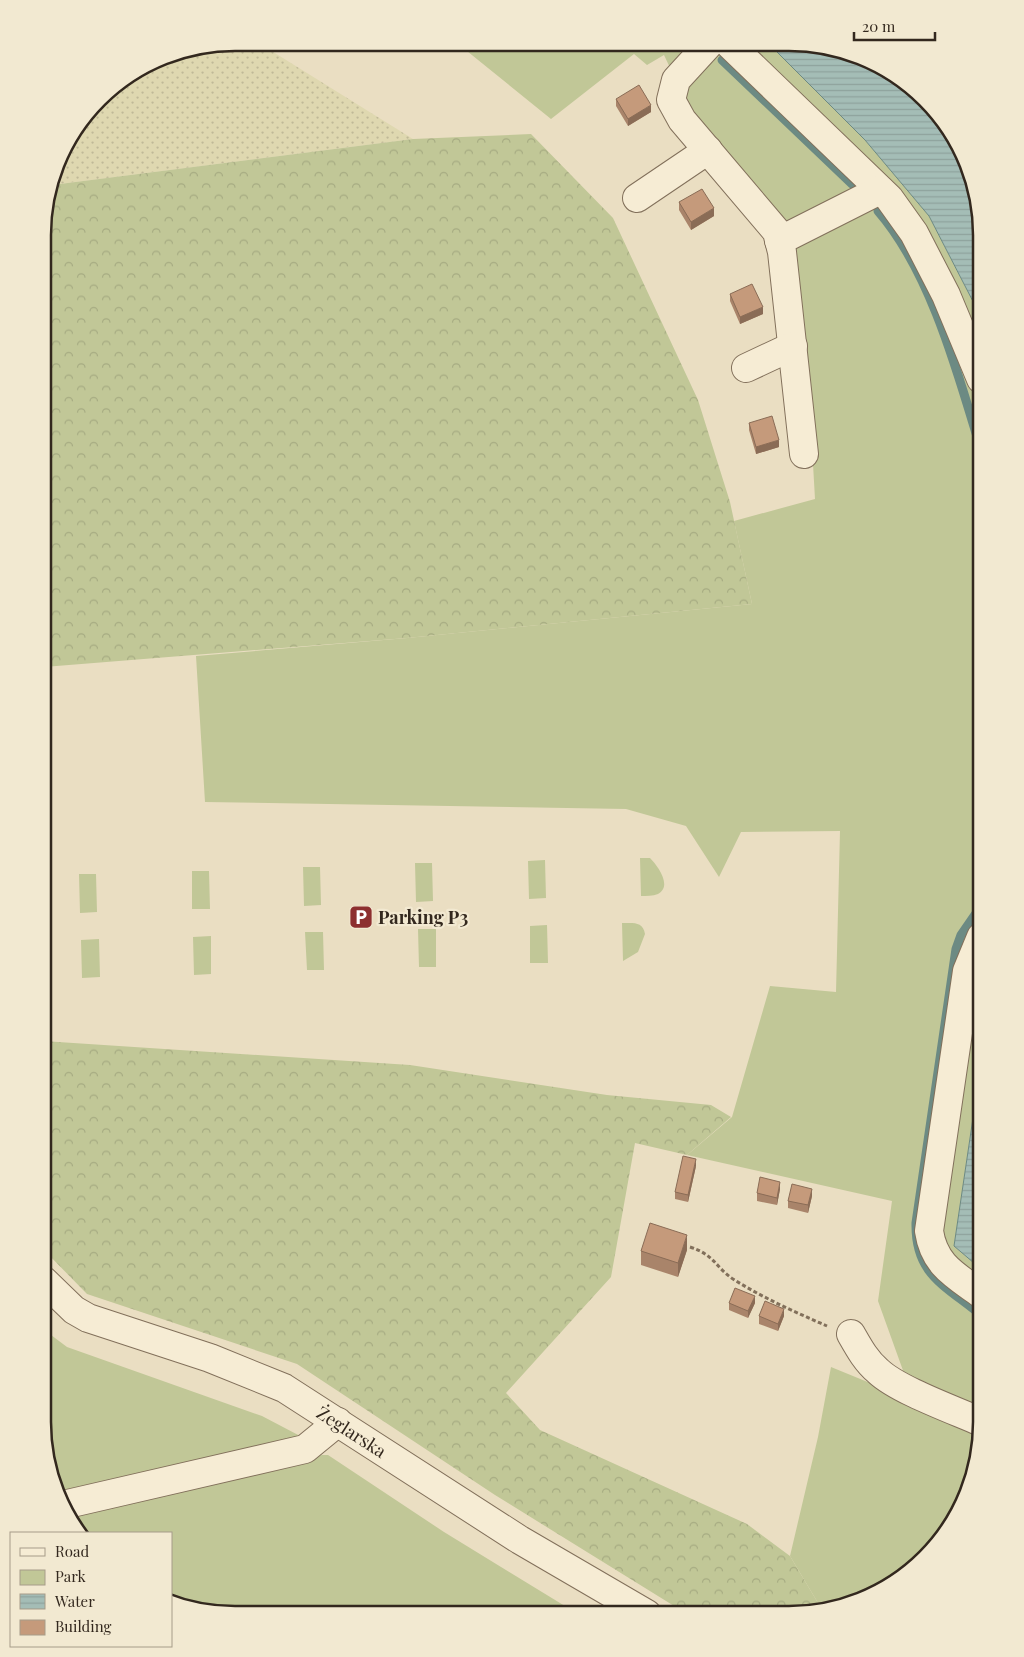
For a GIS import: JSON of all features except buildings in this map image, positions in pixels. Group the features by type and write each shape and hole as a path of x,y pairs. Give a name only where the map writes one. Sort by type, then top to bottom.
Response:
{"street":[{"path":"703,51 676,80 671,100 682,120 777,232 780,241 804,454"},
{"path":"736,51 880,190 914,232 946,295 973,358"},
{"path":"637,198 708,150"},
{"path":"780,241 880,190"},
{"path":"746,368 792,346"},
{"path":"973,956 967,971 930,1231 932,1245 938,1260 973,1288"},
{"name":"Żeglarska","path":"51,1288 74,1310 88,1318 237,1368 284,1388 520,1540 633,1606"},
{"path":"851,1334 864,1356 879,1372 897,1385 973,1418"},
{"path":"70,1503 305,1449 338,1422"}],"path":[{"path":"690,1247 710,1256 732,1278 791,1311 851,1334"}],"shaded area":[{"path":"272,51 413,139 59,184 65,165 82,133 105,105 123,89 165,65 211,53"}],"green space":[{"path":"467,51 776,51 865,140 929,216 973,301 973,1118 954,1246 973,1262 973,1421 971,1446 963,1481 954,1503 935,1534 919,1552 901,1568 870,1587 848,1596 824,1602 818,1603 790,1556 818,1437 831,1367 914,1401 878,1301 892,1201 687,1155 732,1117 770,986 836,992 840,831 741,832 719,877 686,826 626,809 205,802 196,656 407,638 752,604 734,521 815,499 809,394 791,225 698,127 664,55 647,65 634,54 551,119"},
{"path":"531,134 613,218 698,400 730,502 752,604 407,638 51,666 51,236 53,211 59,184 413,139"},
{"path":"640,858 650,858 662,876 664,886 658,894 641,896"},
{"path":"545,860 546,898 529,899 528,861"},
{"path":"415,863 432,863 433,901 416,902"},
{"path":"303,867 320,867 321,905 304,906"},
{"path":"192,871 209,871 210,909 192,909"},
{"path":"79,874 96,874 97,912 80,913"},
{"path":"622,923 640,925 645,934 638,952 623,961"},
{"path":"547,925 548,963 530,963 530,926"},
{"path":"418,929 436,929 436,967 419,967"},
{"path":"305,932 323,932 324,970 307,970"},
{"path":"211,936 211,974 194,975 193,937"},
{"path":"99,939 100,977 82,978 81,940"},
{"path":"51,1042 410,1065 607,1095 711,1105 731,1117 687,1155 635,1143 611,1277 506,1393 540,1430 747,1524 790,1556 818,1603 788,1606 674,1606 495,1495 297,1364 87,1294 51,1257"},
{"path":"51,1335 67,1347 262,1416 302,1437 64,1490 53,1446 51,1421"},
{"path":"322,1455 328,1455 444,1532 565,1606 236,1606 200,1602 172,1595 172,1532 88,1532 77,1515 263,1472"}],"water":[{"path":"776,51 813,53 859,65 901,89 935,123 959,165 969,200 973,236 973,301 929,216 865,140"},
{"path":"973,1118 973,1262 954,1246"}],"waterway":[{"path":"722,60 852,184"},
{"path":"878,211 897,236 928,293 941,325 973,423"},
{"path":"973,918 961,935 956,949 916,1223 917,1241 927,1267 944,1286 973,1309"}],"place":[{"name":"Parking P3","path":"361,917"}]}
